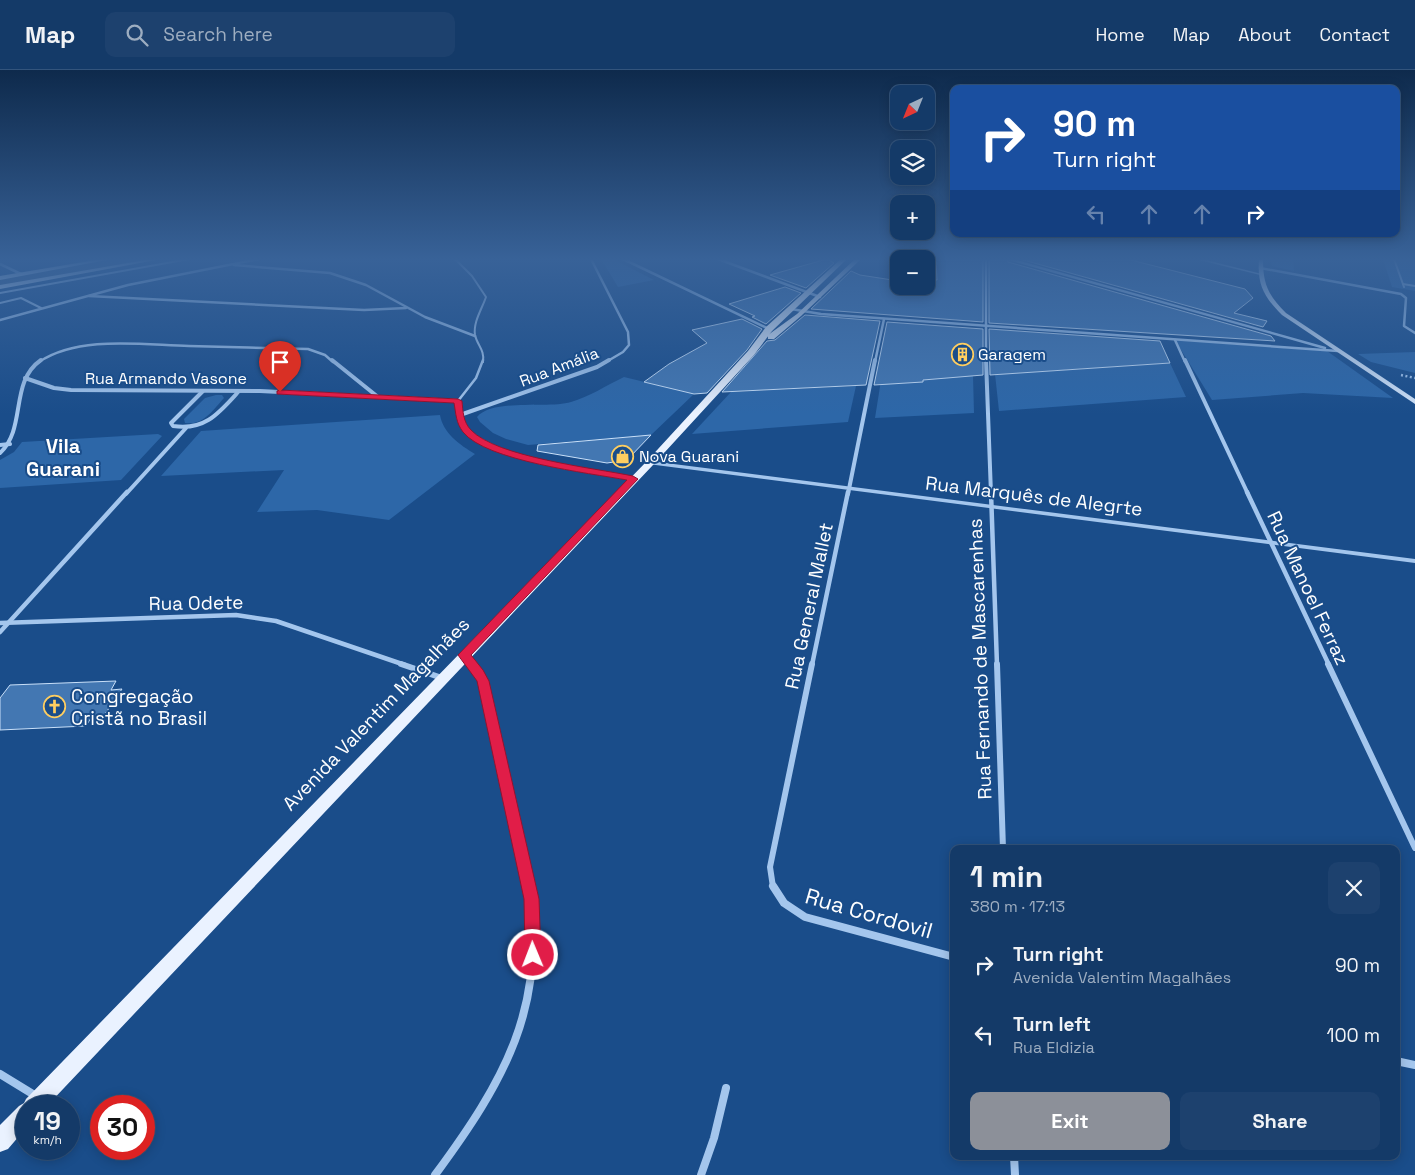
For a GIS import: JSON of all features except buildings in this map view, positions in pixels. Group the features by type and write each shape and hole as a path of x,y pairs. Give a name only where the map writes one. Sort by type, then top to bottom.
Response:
{"main road":[{"name":"Avenida Valentim Magalhães","path":"44,1095 650,463 751,353 769,329 789,311"},
{"path":"1281,311 1415,402"},
{"name":"Avenida Valentim Magalhães","path":"751,353 803,312"},
{"name":"Avenida Valentim Magalhães","path":"0,1141 15,1125"}],"street":[{"path":"0,320 32,311"},
{"path":"412,311 474,336"},
{"name":"Rua Amália","path":"460,415 597,367 623,352 629,345 628,332 617,311"},
{"path":"731,311 777,333"},
{"path":"797,311 884,319 1338,351"},
{"name":"Rua Fernando de Mascarenhas","path":"985,311 990,507 1003,845"},
{"path":"1194,311 1338,351"},
{"path":"1405,311 1404,326 1415,333"},
{"name":"Rua General Mallet","path":"779,899 770,882 770,868 884,319"},
{"name":"Rua Manoel Ferraz","path":"1174,340 1415,848"},
{"path":"0,452 10,444 16,428 19,396 30,369 42,358 70,348 95,345 300,347 325,355 378,397"},
{"name":"Rua Armando Vasone","path":"25,378 54,388 71,390 239,391 458,401"},
{"path":"203,391 171,423 173,426 186,428 202,425 212,420 239,391"},
{"path":"0,632 186,428"},
{"path":"467,431 477,440 492,448 516,456 633,479"},
{"path":"0,445 10,444"},
{"name":"Rua Marquês de Alegrte","path":"650,463 1415,561"},
{"name":"Rua Odete","path":"0,623 236,615 255,617 276,621 442,678"},
{"path":"435,1175 464,1138 491,1093 511,1049 527,1001 533,969 532,899 483,681 464,655"},
{"name":"Rua Cordovil","path":"779,899 791,910 805,917 950,956"},
{"path":"1400,1062 1415,1065"},
{"path":"0,1074 22,1095"},
{"path":"701,1175 714,1138 726,1088"},
{"path":"1014,1160 1015,1175"}],"lane":[{"path":"467,431 461,421 458,401 483,368 485,360 482,349 474,336 475,320 480,311"}],"shaded area":[{"path":"1175,340 1327,351 1393,398 1303,393 1212,400"},
{"path":"1415,352 1415,373 1371,362 1358,354"},
{"path":"1170,363 1186,397 999,411 995,374 1086,369 1109,364 1111,367"},
{"path":"882,374 973,376 974,413 875,418"},
{"path":"624,377 694,394 651,435 528,445 493,433 477,417 485,411 495,408 571,402"},
{"path":"856,386 848,422 692,434 731,392"},
{"path":"222,395 224,398 212,412 202,420 185,423 184,419 205,398"},
{"path":"440,415 448,433 475,454 389,520 317,510 257,512 284,470 161,476 201,431"},
{"path":"158,434 162,436 121,480 0,488 0,460 14,452 22,442"}],"place":[{"name":"Garagem","path":"962,354"},
{"name":"Nova Guarani","path":"623,456"},
{"name":"Congregação Cristã no Brasil","path":"55,707"}],"district":[{"name":"Vila Guarani","path":"63,458"}],"route":[{"path":"280,392 458,401 461,421 467,431 477,440 492,448 516,456 633,479 464,655 483,681 532,899 533,955"}]}
